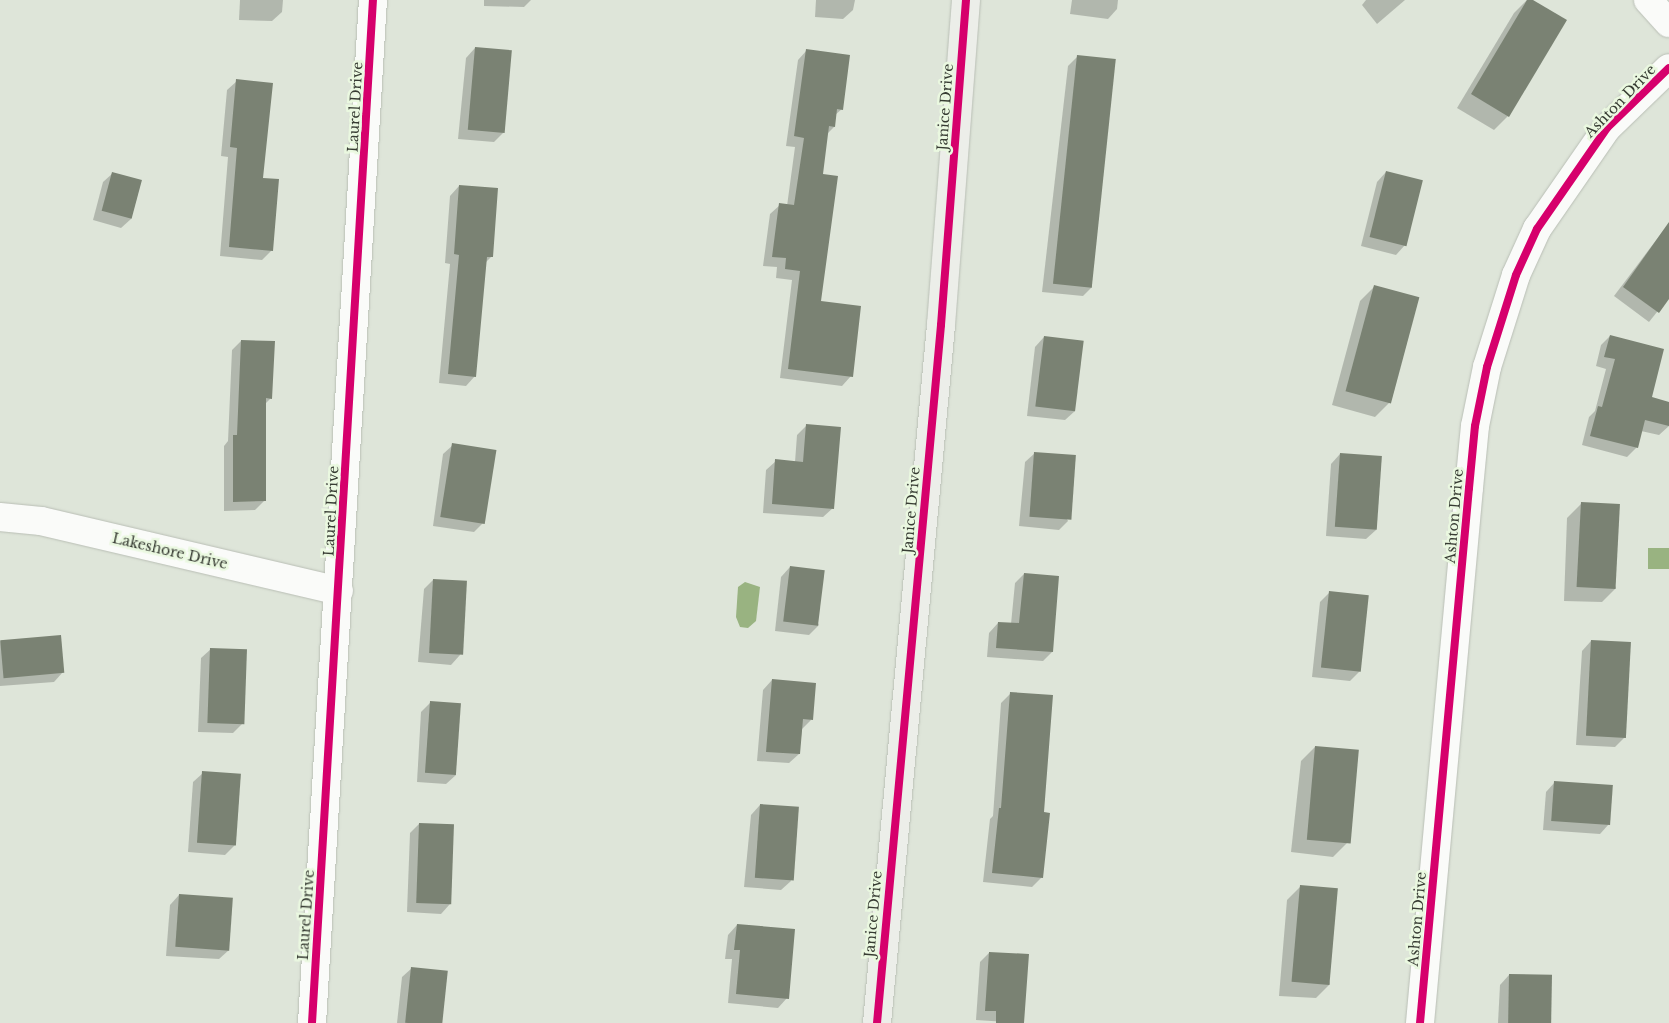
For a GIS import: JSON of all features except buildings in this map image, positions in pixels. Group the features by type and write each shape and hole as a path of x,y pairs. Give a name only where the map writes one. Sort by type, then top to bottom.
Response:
{"street":[{"name":"Laurel Drive","path":"312,1023 373,0"},
{"name":"Janice Drive","path":"877,1023 941,325 966,0"},
{"path":"1648,0 1669,23"},
{"name":"Ashton Drive","path":"1420,1023 1470,479 1487,367 1516,276 1537,229 1607,128 1669,68"},
{"name":"Lakeshore Drive","path":"0,517 41,521 339,591"}],"shaded area":[{"path":"1648,548 1669,548 1669,569 1648,569"},
{"path":"745,582 760,587 756,621 748,628 740,627 736,617 738,587"}],"cycle path":[{"path":"312,1023 373,0"},
{"path":"877,1023 941,325 966,0"},
{"path":"1420,1023 1475,426 1487,367 1516,275 1537,229 1607,128 1669,68"}]}
